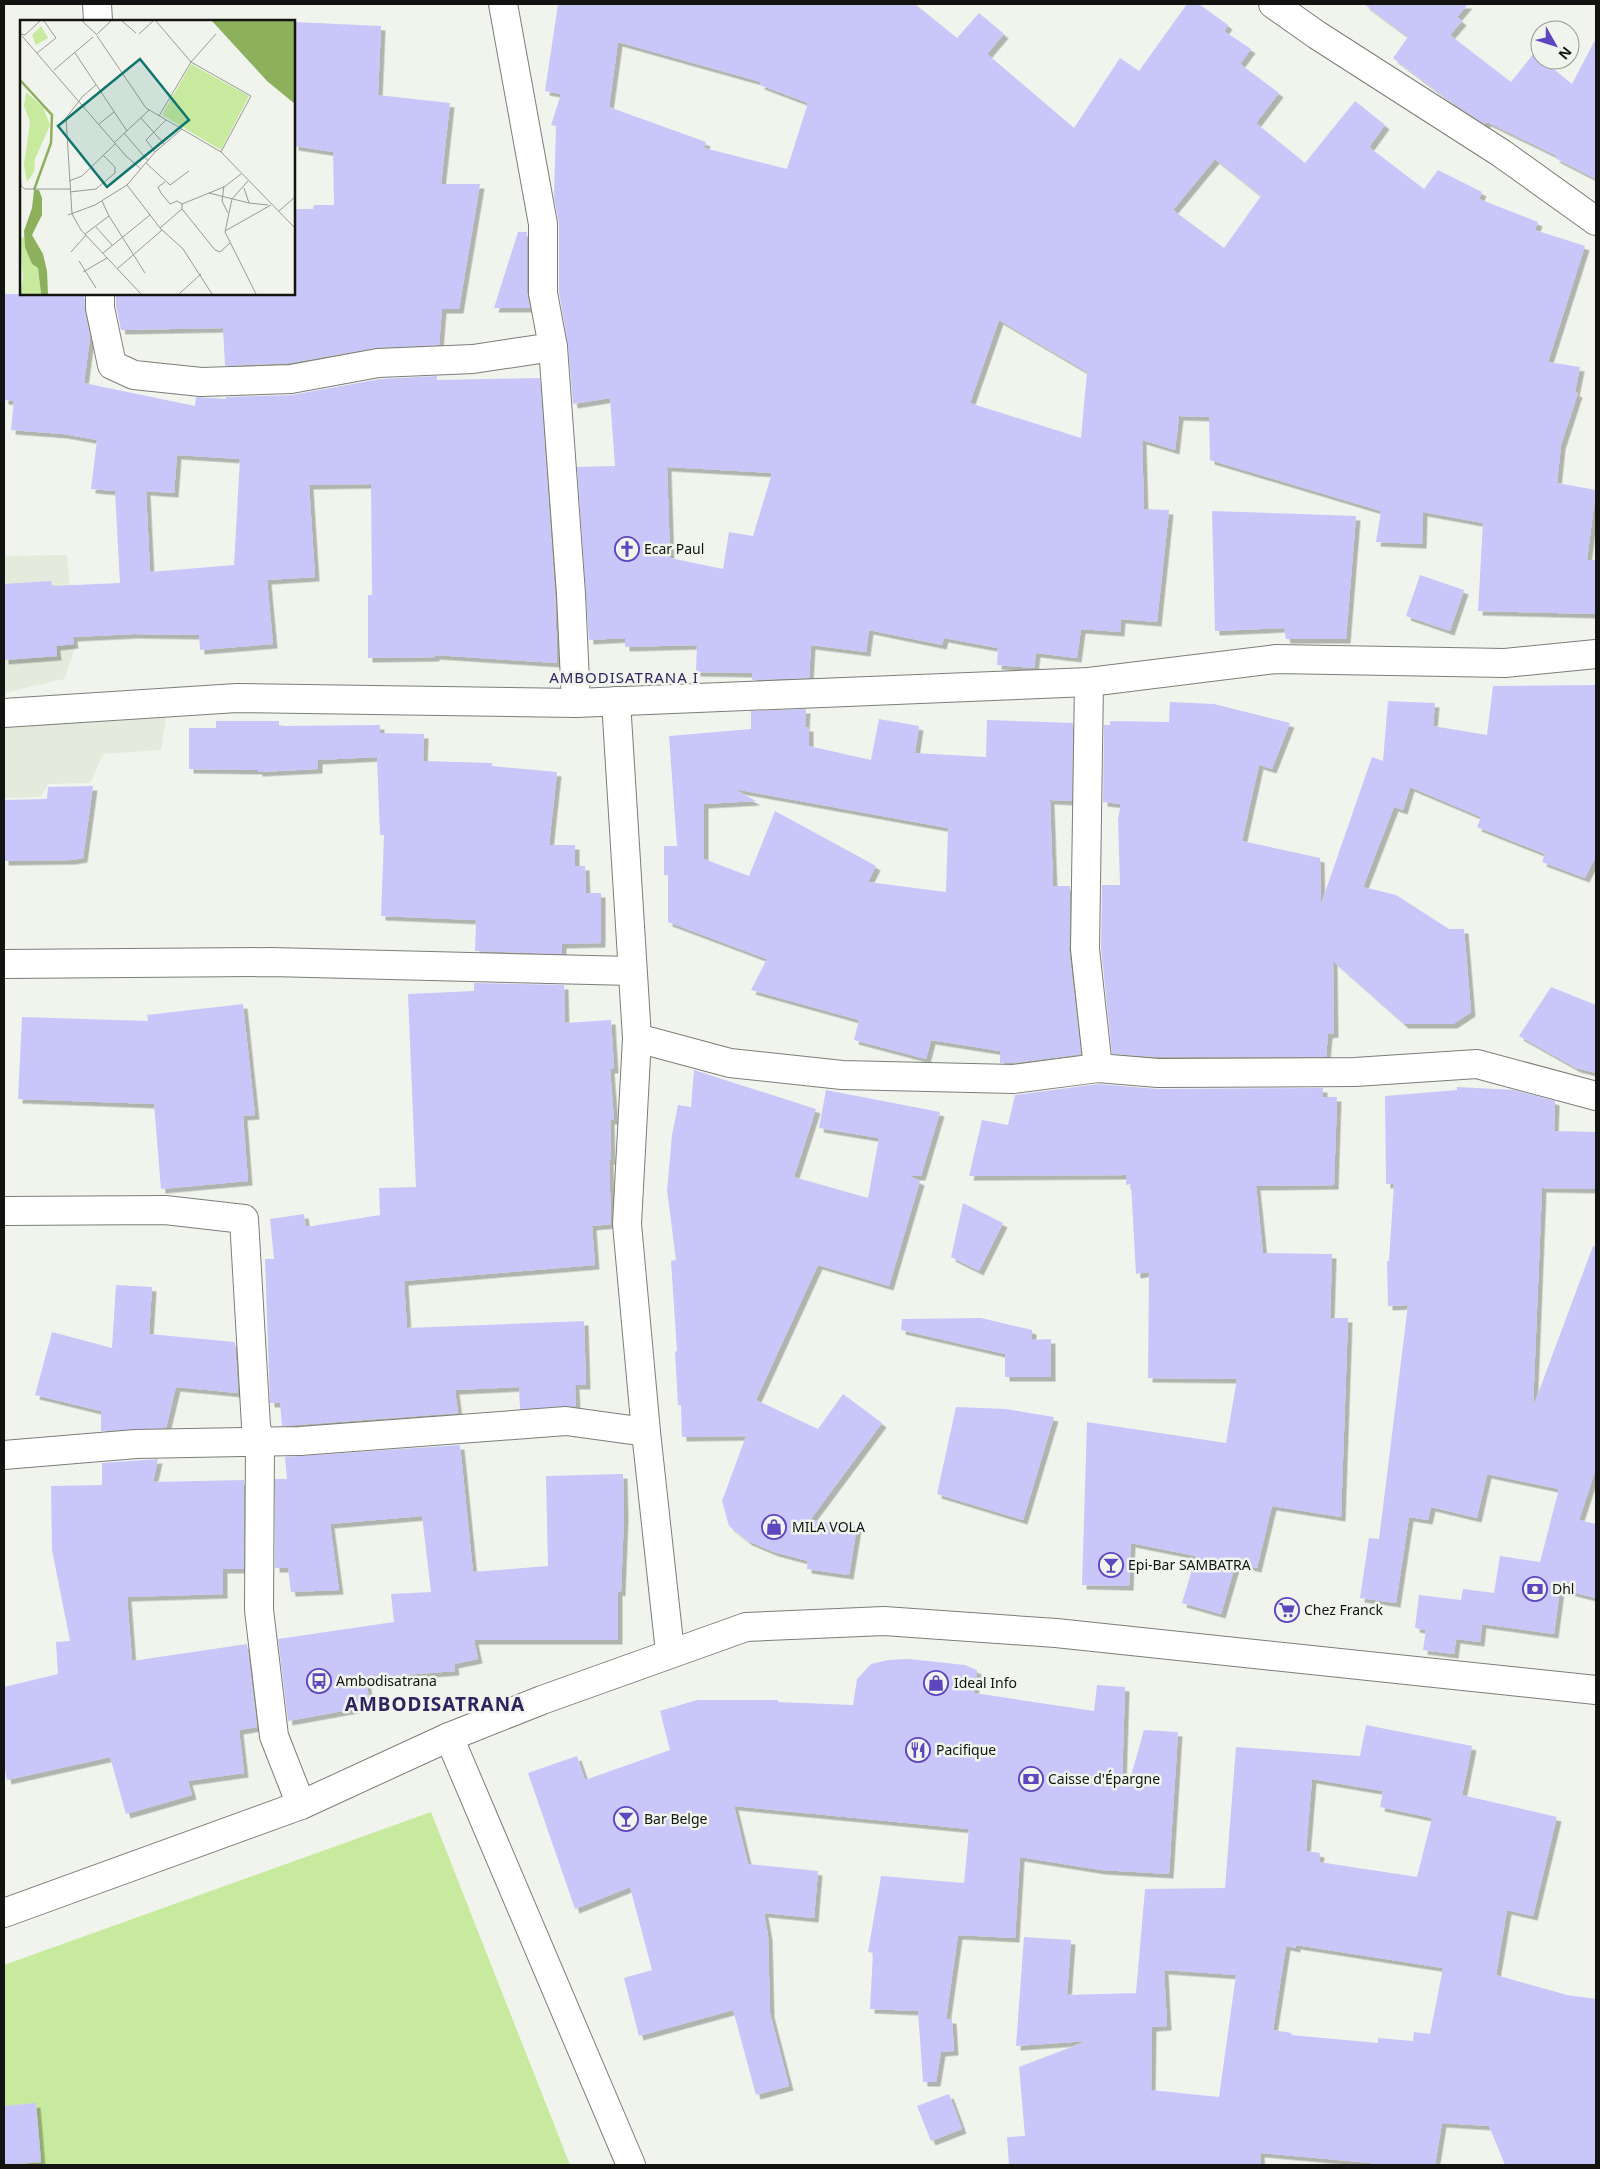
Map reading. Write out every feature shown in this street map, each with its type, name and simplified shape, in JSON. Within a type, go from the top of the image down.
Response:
[{"type":"street","points":[[97,4],[98,20]]},
{"type":"street","points":[[503,4],[543,224],[543,293],[553,347],[571,594],[576,703]]},
{"type":"street","points":[[1273,4],[1317,35],[1501,153],[1596,221]]},
{"type":"street","points":[[100,295],[100,308],[112,365],[134,375],[201,382],[291,379],[378,363],[473,359],[553,347]]},
{"type":"street","points":[[4,713],[237,698],[576,703],[1089,682],[1276,659],[1505,663],[1596,654]]},
{"type":"street","points":[[1089,682],[1085,949],[1098,1068]]},
{"type":"street","points":[[616,701],[637,1038],[627,1224],[646,1432],[670,1652]]},
{"type":"street","points":[[4,964],[271,962],[632,971]]},
{"type":"street","points":[[637,1038],[730,1063],[842,1074],[1014,1079],[1098,1068],[1158,1073],[1345,1072],[1477,1064],[1596,1096]]},
{"type":"street","points":[[4,1211],[165,1210],[244,1219],[256,1426],[260,1442],[259,1610],[274,1736],[301,1805]]},
{"type":"street","points":[[4,1455],[136,1444],[300,1441],[566,1421],[646,1432]]},
{"type":"street","points":[[4,1913],[301,1805],[448,1737],[670,1652],[746,1627],[884,1621],[1056,1633],[1596,1690]]},
{"type":"street","points":[[448,1737],[632,2165]]},
{"type":"shaded area","points":[[67,555],[75,648],[64,679],[4,693],[4,556]]},
{"type":"shaded area","points":[[167,710],[161,750],[103,754],[90,783],[48,784],[41,797],[4,798],[4,721]]},
{"type":"green space","points":[[431,1812],[570,2165],[4,2165],[4,1965]]},
{"type":"building","points":[[558,4],[915,4],[957,38],[979,13],[1004,34],[987,54],[1074,128],[1120,58],[1139,71],[1187,4],[1199,4],[1228,25],[1224,31],[1251,49],[1240,64],[1279,93],[1256,123],[1305,163],[1355,101],[1385,125],[1369,147],[1424,189],[1438,170],[1482,192],[1479,199],[1538,222],[1535,230],[1585,246],[1548,362],[1580,367],[1575,392],[1578,393],[1561,445],[1557,483],[1596,490],[1587,560],[1596,560],[1595,614],[1478,611],[1483,523],[1423,512],[1422,544],[1376,542],[1381,511],[1210,460],[1209,417],[1179,416],[1175,450],[1142,440],[1144,509],[1169,510],[1157,622],[1121,619],[1120,632],[1081,629],[1077,658],[1036,653],[1034,668],[997,665],[998,648],[944,638],[942,645],[869,630],[866,652],[811,645],[809,678],[752,680],[752,673],[696,672],[697,645],[625,647],[625,638],[589,640],[577,467],[615,466],[610,398],[573,404],[568,345],[559,292],[559,224],[554,197],[556,126],[551,125],[561,94],[545,91]],"holes":[[[618,42],[761,82],[760,85],[808,103],[787,169],[704,148],[706,142],[609,107]],[[1215,159],[1261,196],[1224,248],[1173,210]],[[999,320],[1087,372],[1081,438],[970,403]],[[667,467],[772,473],[753,536],[729,532],[723,569],[670,558]]]},
{"type":"building","points":[[1364,4],[1468,4],[1457,17],[1462,21],[1450,35],[1511,82],[1530,58],[1530,70],[1555,70],[1572,84],[1596,38],[1596,179],[1555,158],[1557,156],[1487,122],[1485,124],[1454,104],[1393,58],[1408,37]]},
{"type":"building","points":[[295,22],[381,26],[378,95],[450,103],[441,184],[480,184],[459,309],[442,309],[439,345],[375,348],[289,363],[225,366],[223,328],[121,330],[116,306],[116,295],[295,295],[295,209],[313,209],[314,205],[334,205],[333,152],[295,146]]},
{"type":"building","points":[[518,232],[527,232],[527,293],[530,308],[494,308]]},
{"type":"building","points":[[4,294],[84,295],[90,337],[84,383],[195,406],[196,397],[226,399],[226,397],[292,395],[380,379],[437,376],[437,380],[540,378],[555,595],[557,663],[435,655],[435,657],[368,658],[368,595],[372,595],[371,484],[309,485],[315,577],[267,580],[273,644],[200,650],[199,635],[134,634],[73,637],[74,644],[56,646],[57,656],[4,660],[4,584],[51,581],[52,586],[120,583],[115,491],[91,489],[97,440],[63,434],[11,430],[14,401],[4,400]],"holes":[[[177,455],[240,459],[234,565],[150,572],[146,491],[174,493]]]},
{"type":"building","points":[[1212,511],[1356,516],[1346,639],[1286,639],[1284,628],[1215,631]]},
{"type":"building","points":[[1420,575],[1464,590],[1450,631],[1406,616]]},
{"type":"building","points":[[1596,685],[1596,856],[1585,878],[1542,862],[1545,854],[1477,827],[1481,817],[1410,787],[1403,810],[1394,807],[1363,887],[1396,895],[1449,929],[1464,929],[1471,1012],[1453,1024],[1404,1024],[1333,961],[1334,1033],[1328,1034],[1326,1057],[1159,1057],[1112,1054],[1101,948],[1102,885],[1120,885],[1118,819],[1121,804],[1103,802],[1104,725],[1110,725],[1110,721],[1169,722],[1170,702],[1214,704],[1290,723],[1272,769],[1259,765],[1242,841],[1320,858],[1321,904],[1372,757],[1383,761],[1388,701],[1435,703],[1433,726],[1487,735],[1493,686]]},
{"type":"building","points":[[806,709],[805,727],[809,727],[809,746],[871,760],[879,719],[919,726],[915,753],[986,757],[987,720],[1073,723],[1072,801],[1050,800],[1053,886],[1070,886],[1069,951],[1081,1054],[1000,1063],[1000,1051],[931,1040],[926,1059],[854,1040],[859,1020],[751,990],[767,959],[668,922],[668,875],[664,875],[664,846],[677,846],[669,736],[751,729],[751,711]],"holes":[[[734,789],[948,828],[946,892],[868,882],[876,866],[775,811],[749,876],[704,859],[704,804],[756,801]]]},
{"type":"building","points":[[216,721],[279,721],[279,726],[380,725],[380,733],[424,734],[423,761],[492,763],[492,766],[557,772],[549,845],[575,845],[575,866],[585,866],[586,893],[601,893],[601,943],[562,944],[562,954],[475,951],[476,920],[381,916],[384,835],[380,835],[377,757],[318,760],[318,769],[258,772],[258,770],[189,769],[189,728],[216,728]]},
{"type":"building","points":[[93,786],[83,858],[71,860],[4,861],[4,800],[47,799],[48,787]]},
{"type":"building","points":[[474,983],[564,985],[565,1023],[611,1020],[614,1069],[610,1069],[614,1120],[610,1120],[611,1224],[592,1226],[595,1265],[404,1281],[407,1328],[584,1321],[586,1385],[575,1385],[576,1406],[520,1409],[519,1387],[455,1390],[458,1413],[282,1426],[280,1403],[270,1403],[265,1259],[274,1259],[270,1219],[304,1214],[306,1227],[380,1215],[379,1188],[416,1187],[408,994],[474,991]]},
{"type":"building","points":[[1551,987],[1596,1005],[1596,1073],[1576,1068],[1519,1036]]},
{"type":"building","points":[[243,1004],[255,1115],[243,1116],[248,1181],[161,1189],[154,1104],[18,1099],[22,1017],[148,1021],[147,1015]]},
{"type":"building","points":[[694,1070],[816,1109],[794,1177],[868,1198],[879,1138],[819,1128],[826,1090],[940,1112],[921,1176],[909,1176],[920,1181],[889,1286],[818,1265],[756,1400],[818,1429],[843,1394],[882,1423],[810,1520],[857,1527],[849,1575],[807,1569],[808,1561],[774,1552],[748,1541],[729,1526],[722,1501],[746,1436],[682,1437],[681,1405],[678,1405],[675,1352],[677,1351],[671,1261],[676,1260],[667,1190],[672,1135],[678,1105],[691,1107]]},
{"type":"building","points":[[1098,1084],[1158,1089],[1323,1088],[1323,1097],[1337,1097],[1334,1185],[1256,1186],[1263,1253],[1332,1254],[1330,1318],[1348,1318],[1341,1517],[1272,1506],[1257,1568],[1236,1563],[1221,1614],[1182,1603],[1196,1556],[1131,1543],[1129,1586],[1082,1585],[1087,1422],[1226,1443],[1237,1379],[1148,1378],[1149,1272],[1136,1274],[1131,1184],[1126,1185],[1126,1175],[969,1176],[982,1120],[1008,1125],[1015,1095]]},
{"type":"building","points":[[1457,1087],[1514,1090],[1555,1101],[1554,1131],[1596,1132],[1596,1189],[1542,1188],[1533,1407],[1593,1246],[1596,1247],[1596,1468],[1579,1520],[1596,1524],[1596,1598],[1560,1589],[1554,1634],[1482,1624],[1480,1642],[1456,1639],[1454,1654],[1423,1650],[1426,1630],[1415,1628],[1419,1595],[1461,1600],[1463,1589],[1494,1593],[1500,1556],[1540,1562],[1559,1489],[1487,1474],[1477,1518],[1431,1507],[1428,1520],[1409,1517],[1396,1603],[1360,1598],[1369,1538],[1379,1539],[1408,1305],[1388,1306],[1387,1261],[1389,1261],[1394,1184],[1386,1184],[1385,1096],[1457,1090]]},
{"type":"building","points":[[963,1203],[1003,1223],[979,1271],[951,1257]]},
{"type":"building","points":[[116,1285],[152,1287],[149,1334],[235,1342],[238,1393],[176,1387],[166,1428],[101,1431],[101,1411],[35,1395],[52,1332],[112,1348]]},
{"type":"building","points":[[981,1318],[1032,1330],[1032,1340],[1051,1339],[1051,1377],[1005,1377],[1005,1354],[901,1330],[902,1319]]},
{"type":"building","points":[[956,1407],[1006,1409],[1054,1417],[1023,1520],[937,1494]]},
{"type":"building","points":[[460,1445],[473,1572],[548,1566],[546,1476],[623,1474],[624,1515],[621,1592],[618,1591],[618,1640],[474,1640],[478,1659],[454,1664],[455,1671],[366,1678],[370,1706],[288,1721],[278,1639],[394,1622],[391,1594],[431,1592],[422,1516],[330,1524],[339,1590],[291,1592],[288,1568],[275,1568],[275,1479],[287,1479],[285,1457]]},
{"type":"building","points":[[158,1459],[153,1482],[244,1480],[244,1569],[223,1569],[223,1594],[127,1597],[132,1661],[247,1644],[257,1727],[239,1730],[244,1773],[188,1781],[192,1795],[126,1814],[110,1757],[7,1780],[4,1765],[4,1687],[58,1674],[56,1642],[70,1641],[52,1550],[51,1486],[102,1485],[102,1463]]},
{"type":"building","points":[[909,1659],[965,1665],[977,1670],[974,1693],[1094,1711],[1097,1685],[1125,1687],[1122,1782],[1129,1783],[1144,1730],[1178,1732],[1169,1874],[1101,1870],[1020,1857],[1015,1938],[958,1935],[946,2019],[952,2019],[954,2051],[941,2052],[936,2082],[923,2082],[918,2011],[870,2009],[873,1953],[868,1952],[881,1876],[964,1883],[969,1829],[734,1806],[748,1864],[818,1871],[814,1918],[764,1913],[768,1936],[770,2013],[789,2086],[756,2095],[733,2010],[639,2036],[624,1978],[652,1970],[630,1887],[575,1909],[528,1773],[577,1756],[585,1780],[670,1750],[660,1711],[697,1700],[778,1700],[778,1702],[853,1705],[857,1679],[871,1664],[888,1660]]},
{"type":"building","points":[[1366,1725],[1472,1746],[1462,1795],[1557,1817],[1533,1916],[1507,1910],[1496,1975],[1567,1995],[1596,1999],[1596,2165],[1505,2165],[1489,2126],[1442,2123],[1435,2165],[1371,2165],[1371,2163],[1260,2153],[1261,2165],[1009,2165],[1007,2137],[1025,2136],[1019,2067],[1087,2041],[1016,2046],[1024,1937],[1071,1940],[1067,1995],[1136,1993],[1145,1889],[1225,1888],[1236,1747],[1360,1756]],"holes":[[[1312,1779],[1383,1791],[1380,1807],[1432,1818],[1417,1877],[1319,1862],[1320,1853],[1306,1851]],[[1296,1945],[1443,1968],[1430,2034],[1414,2032],[1413,2041],[1378,2038],[1378,2043],[1291,2035],[1292,2033],[1273,2030],[1286,1946],[1296,1948]],[[1164,1970],[1236,1975],[1219,2097],[1151,2090],[1152,2027],[1167,2026]]]},
{"type":"building","points":[[949,2094],[962,2129],[931,2141],[917,2106]]},
{"type":"building","points":[[36,2103],[41,2162],[4,2165],[4,2106]]},
{"type":"place","name":"Ecar Paul","points":[[627,549]]},
{"type":"place","name":"MILA VOLA","points":[[774,1527]]},
{"type":"place","name":"Epi-Bar SAMBATRA","points":[[1111,1565]]},
{"type":"place","name":"Dhl","points":[[1535,1589]]},
{"type":"place","name":"Chez Franck","points":[[1287,1610]]},
{"type":"place","name":"Ambodisatrana","points":[[319,1681]]},
{"type":"place","name":"Ideal Info","points":[[936,1683]]},
{"type":"place","name":"Pacifique","points":[[918,1750]]},
{"type":"place","name":"Caisse d'Épargne","points":[[1031,1779]]},
{"type":"place","name":"Bar Belge","points":[[626,1819]]},
{"type":"district","name":"AMBODISATRANA I","points":[[624,678]]},
{"type":"district","name":"AMBODISATRANA","points":[[435,1704]]}]
